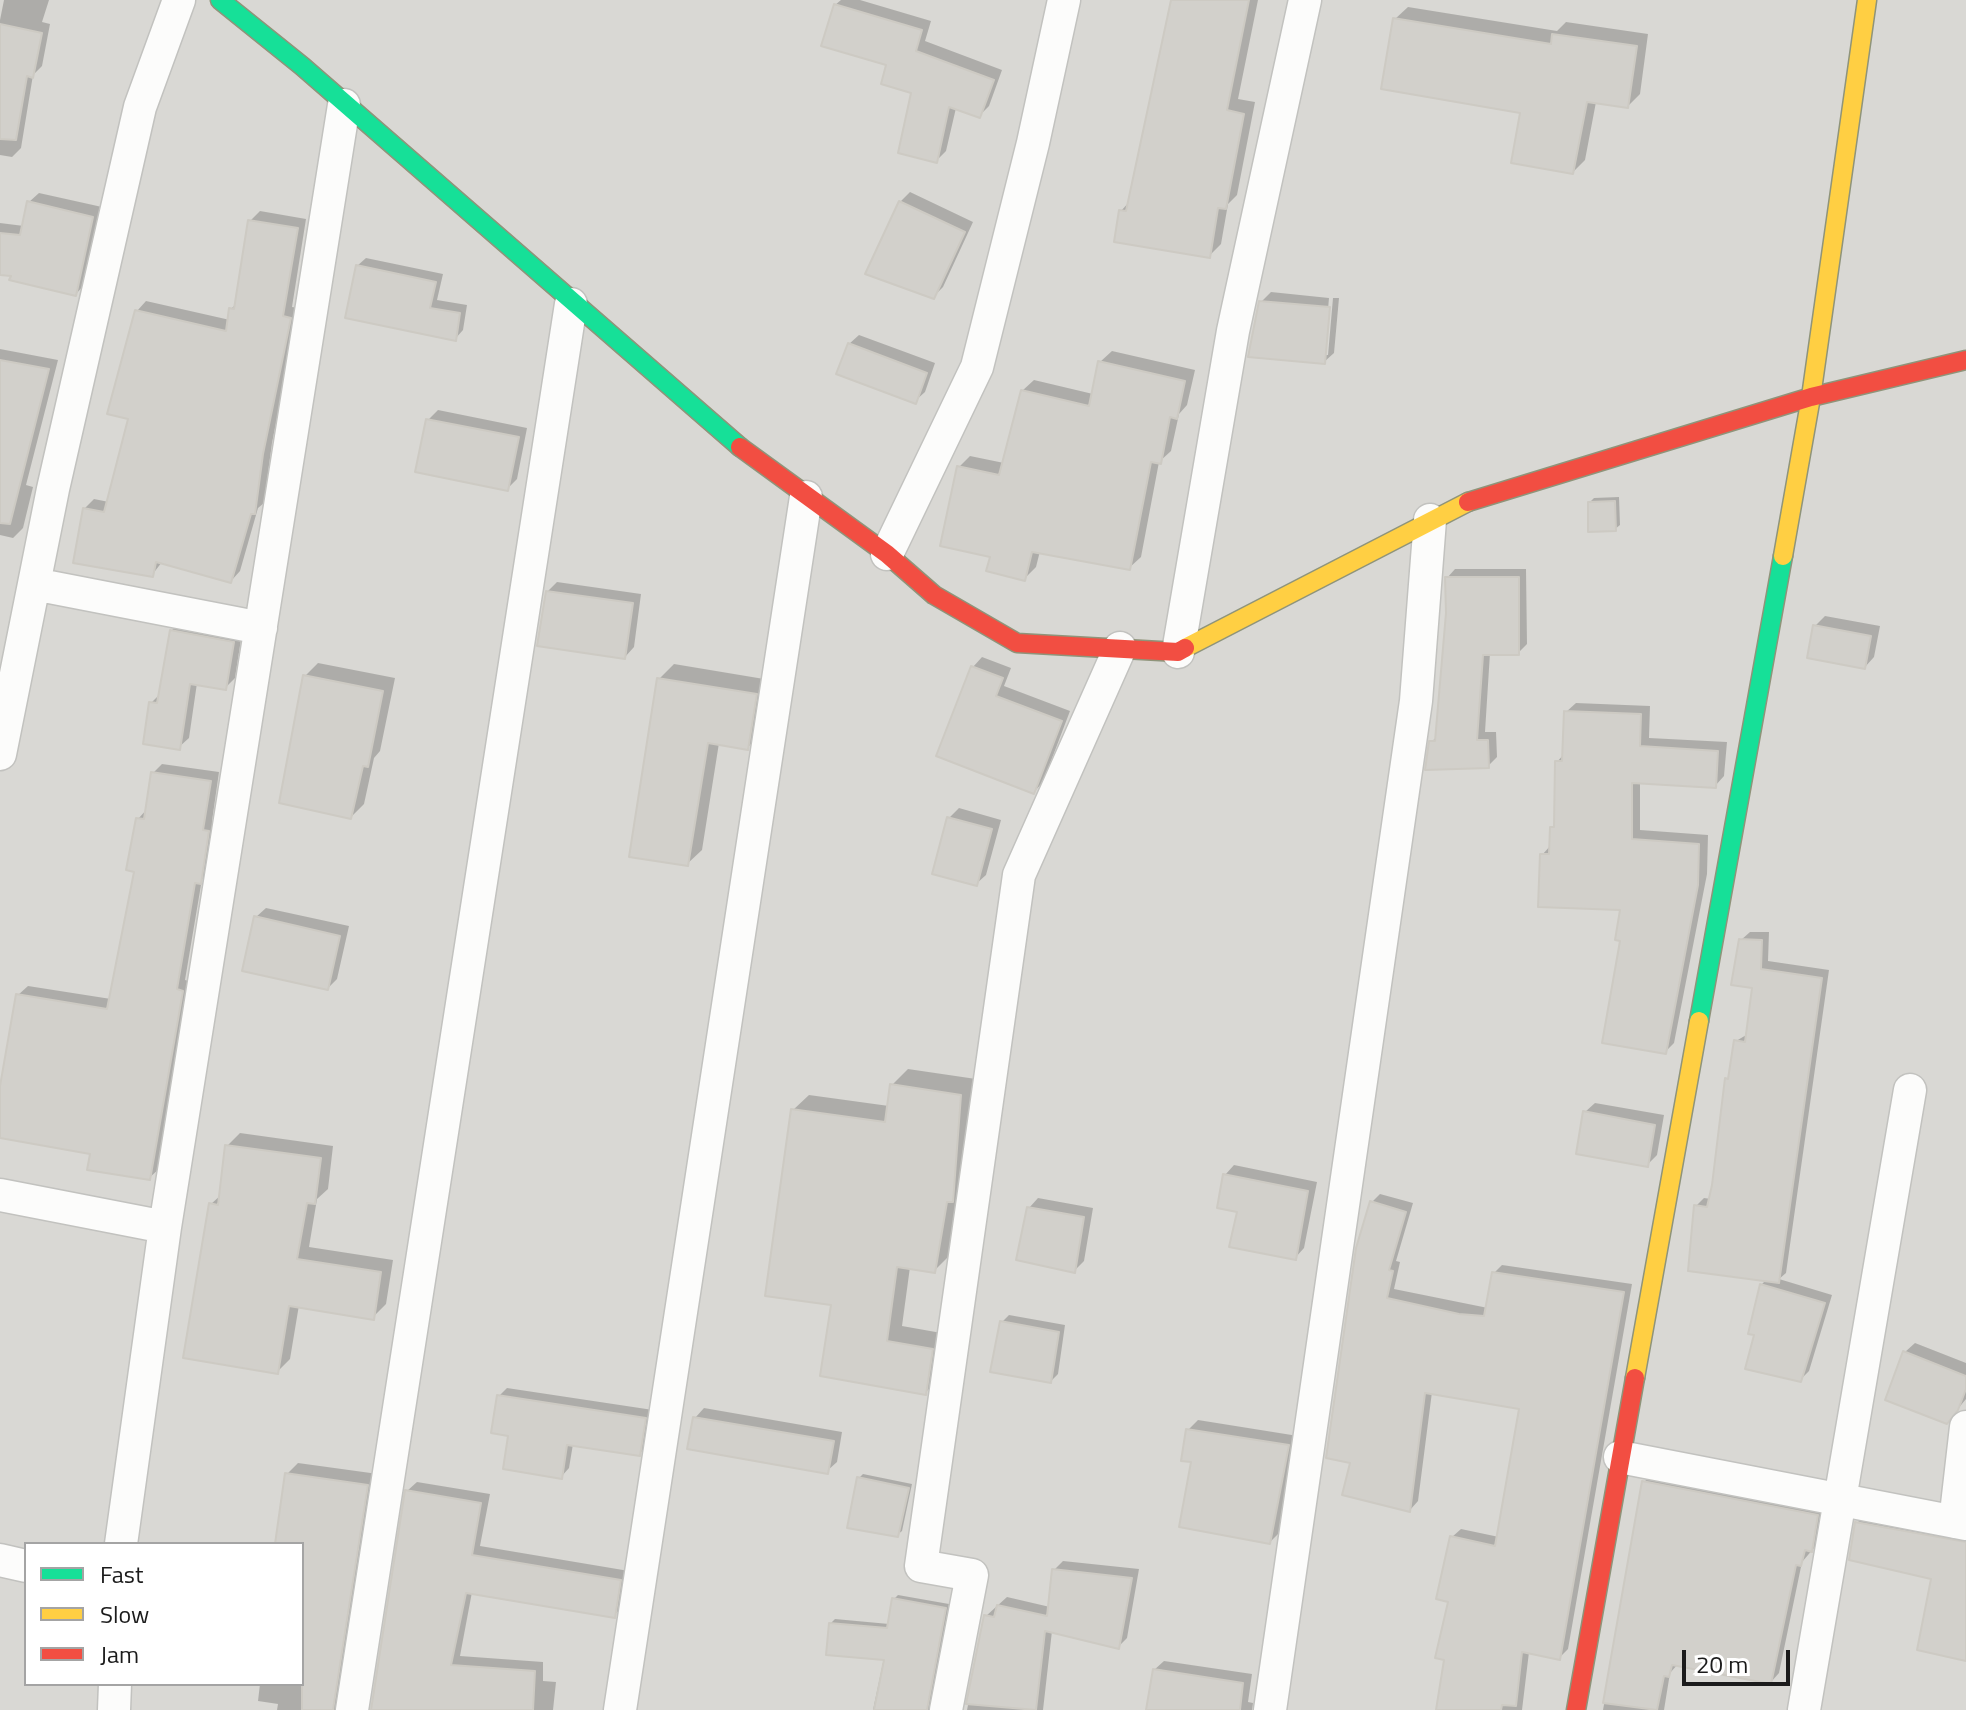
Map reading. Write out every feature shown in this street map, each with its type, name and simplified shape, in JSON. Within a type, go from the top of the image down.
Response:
[{"type":"main road","points":[[220,0],[757,462],[887,554],[934,595],[1017,643],[1178,652],[1458,505],[1811,397],[1966,360]]},
{"type":"main road","points":[[1576,1710],[1811,397],[1867,0]]},
{"type":"street","points":[[0,754],[34,584],[140,107],[179,0]]},
{"type":"street","points":[[887,554],[977,367],[1033,143],[1064,0]]},
{"type":"street","points":[[1178,652],[1233,331],[1305,0]]},
{"type":"street","points":[[121,1542],[165,1227],[344,105]]},
{"type":"street","points":[[352,1710],[571,304]]},
{"type":"street","points":[[620,1710],[806,497]]},
{"type":"street","points":[[1270,1710],[1416,701],[1430,520]]},
{"type":"street","points":[[34,584],[261,628]]},
{"type":"street","points":[[946,1710],[972,1575],[921,1566],[1019,875],[1120,648]]},
{"type":"street","points":[[1804,1710],[1910,1090]]},
{"type":"street","points":[[0,1195],[165,1227]]},
{"type":"street","points":[[1620,1457],[1961,1523],[1966,1427]]},
{"type":"street","points":[[0,1560],[24,1566]]},
{"type":"street","points":[[114,1710],[115,1686]]},
{"type":"shaded area","points":[[0,0],[1966,0],[1966,1710],[0,1710]]},
{"type":"building","points":[[1171,0],[1249,0],[1227,110],[1244,114],[1226,209],[1218,208],[1210,258],[1114,242],[1119,210],[1126,211]]},
{"type":"building","points":[[834,4],[922,30],[916,51],[994,80],[980,118],[949,107],[937,163],[898,153],[911,93],[881,84],[886,65],[821,46]]},
{"type":"building","points":[[1393,18],[1551,44],[1552,34],[1637,46],[1628,108],[1587,102],[1573,174],[1511,163],[1520,113],[1381,89]]},
{"type":"building","points":[[0,24],[42,33],[33,78],[27,76],[16,140],[0,139]]},
{"type":"building","points":[[27,201],[93,217],[76,296],[9,280],[11,276],[0,275],[0,233],[20,235]]},
{"type":"building","points":[[899,201],[965,232],[934,299],[865,274]]},
{"type":"building","points":[[248,220],[298,228],[283,316],[291,318],[263,454],[255,514],[251,514],[231,583],[156,562],[153,577],[73,563],[83,508],[104,512],[128,419],[107,414],[135,310],[226,331],[229,308],[234,309]]},
{"type":"building","points":[[356,265],[436,282],[430,308],[460,313],[456,341],[345,318]]},
{"type":"building","points":[[1259,301],[1330,307],[1325,364],[1248,357]]},
{"type":"building","points":[[848,343],[927,373],[916,404],[836,374]]},
{"type":"building","points":[[0,360],[49,369],[10,524],[0,523]]},
{"type":"building","points":[[1098,361],[1185,381],[1177,419],[1170,417],[1161,464],[1151,462],[1130,570],[1032,552],[1025,581],[986,571],[990,557],[940,546],[957,466],[999,475],[1021,390],[1089,406]]},
{"type":"building","points":[[426,419],[519,437],[508,491],[415,472]]},
{"type":"building","points":[[1615,501],[1616,531],[1588,532],[1588,502]]},
{"type":"building","points":[[1445,577],[1519,577],[1519,655],[1483,655],[1477,740],[1488,740],[1489,768],[1425,770],[1429,741],[1435,741],[1446,613]]},
{"type":"building","points":[[546,591],[633,603],[625,659],[537,646]]},
{"type":"building","points":[[1813,625],[1871,636],[1865,669],[1807,658]]},
{"type":"building","points":[[170,630],[234,642],[226,690],[190,684],[180,750],[143,744],[149,702],[157,703]]},
{"type":"building","points":[[971,666],[1003,678],[996,696],[1062,721],[1034,794],[936,756]]},
{"type":"building","points":[[303,675],[383,691],[368,767],[363,766],[351,819],[279,803]]},
{"type":"building","points":[[657,678],[757,694],[748,750],[708,743],[688,866],[629,857]]},
{"type":"building","points":[[1564,711],[1641,714],[1640,746],[1718,751],[1716,788],[1632,783],[1632,839],[1699,844],[1698,885],[1666,1054],[1602,1043],[1620,941],[1615,940],[1620,910],[1538,907],[1540,854],[1549,854],[1550,827],[1554,827],[1555,761],[1562,761]]},
{"type":"building","points":[[151,772],[211,781],[203,830],[209,831],[201,884],[195,883],[177,989],[183,991],[150,1180],[87,1170],[90,1154],[0,1138],[0,1086],[16,994],[107,1009],[134,872],[126,870],[136,818],[144,819]]},
{"type":"building","points":[[947,817],[992,829],[977,886],[932,874]]},
{"type":"building","points":[[254,916],[340,936],[328,990],[242,971]]},
{"type":"building","points":[[1739,939],[1762,940],[1761,969],[1822,978],[1779,1283],[1688,1271],[1694,1205],[1707,1207],[1725,1078],[1728,1079],[1734,1040],[1745,1042],[1752,988],[1731,985]]},
{"type":"building","points":[[890,1084],[961,1095],[953,1202],[947,1202],[935,1273],[897,1267],[887,1341],[933,1349],[926,1395],[820,1376],[831,1305],[765,1296],[791,1109],[885,1122]]},
{"type":"building","points":[[1583,1111],[1655,1125],[1648,1167],[1576,1154]]},
{"type":"building","points":[[225,1145],[321,1158],[315,1204],[307,1203],[297,1259],[381,1272],[374,1320],[289,1306],[278,1374],[183,1358],[209,1203],[218,1205]]},
{"type":"building","points":[[1223,1174],[1308,1191],[1296,1260],[1229,1247],[1237,1212],[1217,1208]]},
{"type":"building","points":[[1370,1201],[1406,1212],[1389,1270],[1393,1271],[1387,1298],[1459,1314],[1484,1316],[1492,1272],[1624,1292],[1560,1660],[1522,1652],[1516,1706],[1502,1705],[1501,1710],[1436,1710],[1444,1660],[1435,1658],[1448,1602],[1436,1599],[1450,1536],[1495,1546],[1519,1409],[1425,1393],[1410,1512],[1342,1495],[1350,1463],[1326,1458],[1356,1248]]},
{"type":"building","points":[[1027,1207],[1084,1217],[1075,1273],[1016,1260]]},
{"type":"building","points":[[1760,1284],[1825,1303],[1801,1382],[1745,1369],[1754,1335],[1748,1334]]},
{"type":"building","points":[[1000,1321],[1059,1332],[1051,1383],[990,1372]]},
{"type":"building","points":[[1903,1351],[1966,1376],[1966,1389],[1958,1410],[1947,1424],[1885,1400]]},
{"type":"building","points":[[497,1395],[646,1418],[640,1456],[567,1445],[562,1479],[503,1469],[508,1436],[491,1433]]},
{"type":"building","points":[[693,1417],[834,1441],[828,1474],[687,1449]]},
{"type":"building","points":[[1186,1429],[1289,1445],[1270,1544],[1179,1527],[1191,1462],[1181,1461]]},
{"type":"building","points":[[285,1473],[368,1485],[333,1710],[302,1710],[304,1542],[275,1542]]},
{"type":"building","points":[[857,1477],[909,1488],[898,1537],[847,1528]]},
{"type":"building","points":[[1642,1481],[1818,1515],[1812,1552],[1805,1550],[1801,1566],[1796,1565],[1771,1684],[1672,1665],[1669,1677],[1664,1676],[1657,1710],[1603,1703]]},
{"type":"building","points":[[405,1490],[481,1503],[472,1555],[621,1580],[615,1618],[466,1593],[451,1665],[535,1671],[533,1710],[371,1710]]},
{"type":"building","points":[[1855,1522],[1966,1542],[1966,1661],[1917,1650],[1931,1579],[1849,1560]]},
{"type":"building","points":[[1052,1569],[1132,1578],[1119,1649],[1045,1631],[1036,1710],[966,1704],[984,1615],[994,1617],[997,1605],[1047,1616]]},
{"type":"building","points":[[892,1598],[946,1608],[927,1710],[874,1710],[884,1660],[826,1655],[829,1623],[887,1628]]},
{"type":"building","points":[[1153,1669],[1243,1683],[1240,1710],[1146,1710]]},
{"type":"traffic: fast","points":[[220,0],[302,66],[740,447]]},
{"type":"traffic: fast","points":[[1699,1021],[1783,556]]},
{"type":"traffic: slow","points":[[1783,556],[1811,397],[1867,0]]},
{"type":"traffic: slow","points":[[1185,648],[1468,502]]},
{"type":"traffic: slow","points":[[1635,1378],[1699,1021]]},
{"type":"traffic: jam","points":[[1468,502],[1811,397],[1966,360]]},
{"type":"traffic: jam","points":[[740,447],[887,554],[934,595],[1017,643],[1178,652],[1185,648]]},
{"type":"traffic: jam","points":[[1576,1710],[1635,1378]]}]
